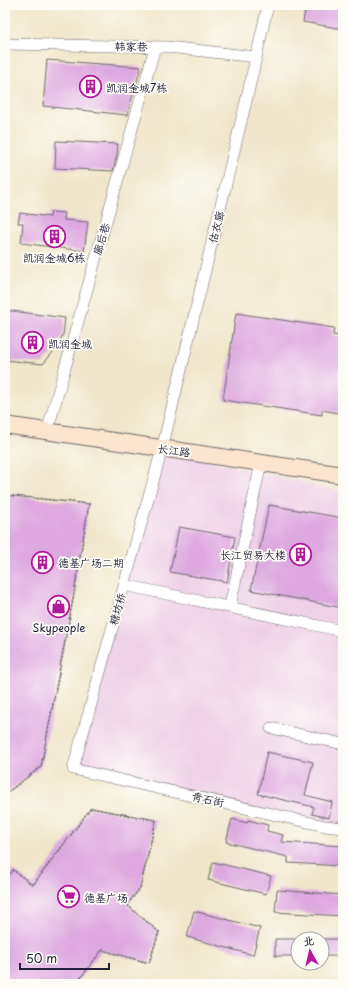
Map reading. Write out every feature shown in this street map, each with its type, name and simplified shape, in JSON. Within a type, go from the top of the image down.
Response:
[{"type":"main road","name":"长江路","points":[[5,425],[343,475]]},
{"type":"street","name":"估衣廊","points":[[162,449],[268,5]]},
{"type":"street","name":"韩家巷","points":[[5,44],[168,47],[256,57]]},
{"type":"street","name":"廊后巷","points":[[47,432],[155,47]]},
{"type":"street","name":"糖坊桥","points":[[73,769],[162,449]]},
{"type":"street","points":[[230,606],[261,463]]},
{"type":"street","points":[[124,585],[230,606],[343,631]]},
{"type":"street","points":[[271,728],[343,744]]},
{"type":"street","name":"青石街","points":[[73,769],[325,826],[343,828]]},
{"type":"path","points":[[5,495],[89,504],[73,599],[41,766],[5,794]]},
{"type":"path","points":[[5,880],[13,870],[33,885],[91,808],[156,820],[140,888],[127,905],[159,932],[149,963],[102,950],[76,984]]},
{"type":"shaded area","points":[[162,449],[343,492],[343,828],[73,769]]},
{"type":"building","points":[[306,5],[343,5],[343,29],[303,22]]},
{"type":"building","name":"凯润金城7栋","points":[[47,60],[141,67],[127,115],[43,106]]},
{"type":"building","points":[[56,141],[118,144],[113,171],[55,168]]},
{"type":"building","name":"凯润金城6栋","points":[[51,212],[65,213],[64,220],[88,222],[84,251],[21,243],[23,223],[18,223],[20,213],[50,217]]},
{"type":"building","name":"凯润金城","points":[[5,310],[65,318],[63,335],[54,351],[43,364],[5,360]]},
{"type":"building","points":[[236,313],[334,328],[333,335],[343,336],[343,414],[322,410],[322,415],[223,400]]},
{"type":"building","points":[[5,495],[89,504],[73,599],[41,767],[5,794]]},
{"type":"building","name":"长江贸易大楼","points":[[269,505],[343,518],[343,608],[251,590]]},
{"type":"building","points":[[179,527],[235,537],[227,582],[170,572]]},
{"type":"building","points":[[267,752],[313,762],[305,795],[332,802],[329,818],[312,814],[314,807],[258,794]]},
{"type":"building","name":"德基广场","points":[[91,808],[156,820],[140,888],[127,905],[159,932],[149,963],[102,950],[76,984],[5,984],[5,880],[13,870],[33,885]]},
{"type":"building","points":[[232,819],[247,823],[248,820],[268,825],[267,831],[283,835],[281,842],[343,846],[343,866],[288,863],[288,857],[226,842]]},
{"type":"building","points":[[213,862],[271,876],[266,894],[208,880]]},
{"type":"building","points":[[277,890],[343,895],[343,916],[275,912]]},
{"type":"building","points":[[194,911],[260,928],[253,955],[187,937]]},
{"type":"building","points":[[275,939],[290,939],[290,956],[275,956]]},
{"type":"building","points":[[330,939],[343,939],[343,956],[330,956]]},
{"type":"place","name":"凯润金城7栋","points":[[90,87]]},
{"type":"place","name":"凯润金城6栋","points":[[54,237]]},
{"type":"place","name":"凯润金城","points":[[32,343]]},
{"type":"place","name":"长江贸易大楼","points":[[301,554]]},
{"type":"place","name":"德基广场二期","points":[[42,562]]},
{"type":"place","name":"Skypeople","points":[[59,607]]},
{"type":"place","name":"德基广场","points":[[69,897]]}]
